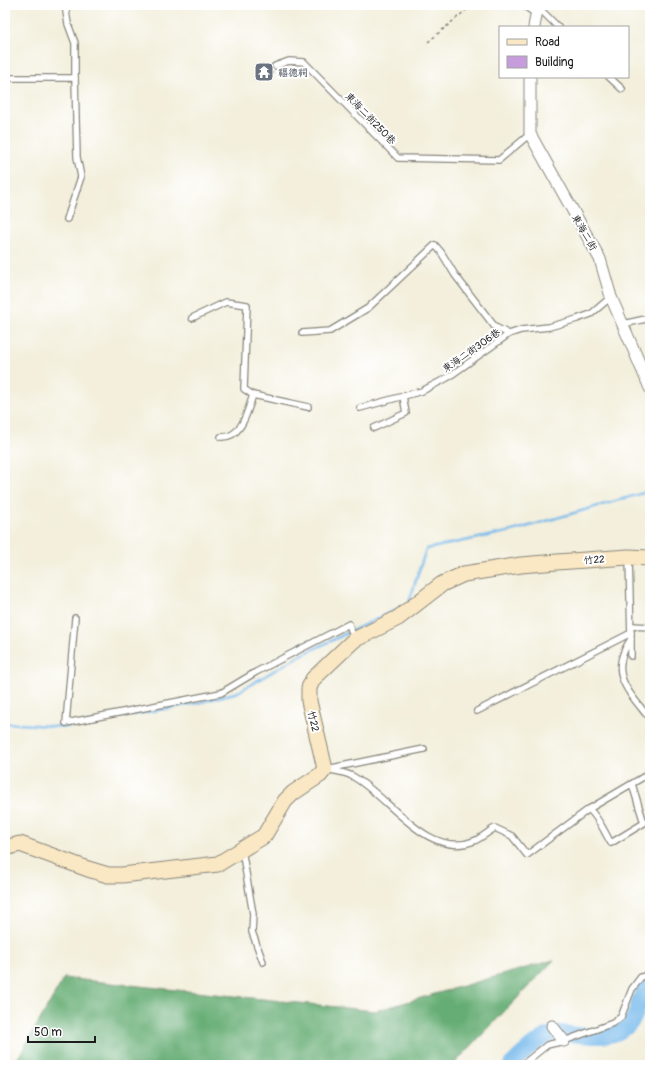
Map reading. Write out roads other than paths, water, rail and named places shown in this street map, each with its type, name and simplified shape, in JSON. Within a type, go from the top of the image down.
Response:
[{"type":"street","points":[[534,26],[537,9]]},
{"type":"street","name":"東海二街","points":[[530,78],[530,134],[600,259],[611,297],[650,388]]},
{"type":"street","name":"竹22","points":[[325,769],[309,701],[309,688],[313,679],[354,640],[398,618],[442,584],[464,574],[521,565],[628,557],[650,558]]},
{"type":"street","points":[[5,848],[20,844],[88,869],[108,874],[122,875],[218,864],[264,836],[285,801],[292,793],[320,775],[325,769]]},
{"type":"street","points":[[552,1026],[562,1038]]},
{"type":"lane","points":[[65,5],[68,24],[75,43],[77,157],[81,177],[67,219]]},
{"type":"lane","points":[[523,5],[537,9],[557,26]]},
{"type":"lane","name":"東海二街250巷","points":[[275,66],[289,61],[304,62],[398,158],[499,160],[530,134]]},
{"type":"lane","points":[[5,78],[75,78]]},
{"type":"lane","points":[[610,78],[622,89]]},
{"type":"lane","points":[[302,333],[330,331],[368,308],[435,245],[455,275],[495,327],[509,334]]},
{"type":"lane","name":"東海二街306巷","points":[[360,408],[422,391],[446,378],[509,334],[522,330],[549,327],[591,314],[611,297]]},
{"type":"lane","points":[[192,318],[226,302],[247,305],[244,389],[253,395],[308,407]]},
{"type":"lane","points":[[623,324],[650,318]]},
{"type":"lane","points":[[221,437],[230,438],[235,434],[245,418],[253,395]]},
{"type":"lane","points":[[374,428],[406,413],[403,396]]},
{"type":"lane","points":[[628,557],[632,626],[631,656]]},
{"type":"lane","points":[[74,618],[66,723],[221,693],[256,672],[349,624],[354,640]]},
{"type":"lane","points":[[632,626],[650,627]]},
{"type":"lane","points":[[477,711],[631,636]]},
{"type":"lane","points":[[631,636],[625,648],[620,672],[626,689],[646,714],[650,715]]},
{"type":"lane","points":[[325,769],[424,749]]},
{"type":"lane","points":[[325,769],[352,776],[391,806],[417,830],[433,838],[452,845],[473,841],[495,828],[512,836],[527,855],[589,809],[650,773]]},
{"type":"lane","points":[[589,809],[600,820],[611,843],[644,823],[632,784]]},
{"type":"lane","points":[[242,850],[253,914],[252,932],[263,962]]},
{"type":"lane","points":[[522,1065],[547,1045],[562,1038],[577,1036],[603,1028],[620,1017],[626,1007],[632,989],[642,977],[650,974]]},
{"type":"waterway","points":[[409,602],[426,549],[512,531],[650,491]]},
{"type":"waterway","points":[[5,723],[65,727],[198,703],[238,692],[299,656],[398,609]]},
{"type":"waterway","points":[[511,1065],[532,1046],[550,1035],[560,1033],[602,1036],[622,1030],[633,1020],[642,994],[645,988],[650,984]]},
{"type":"place","name":"福德祠","points":[[264,72]]}]
